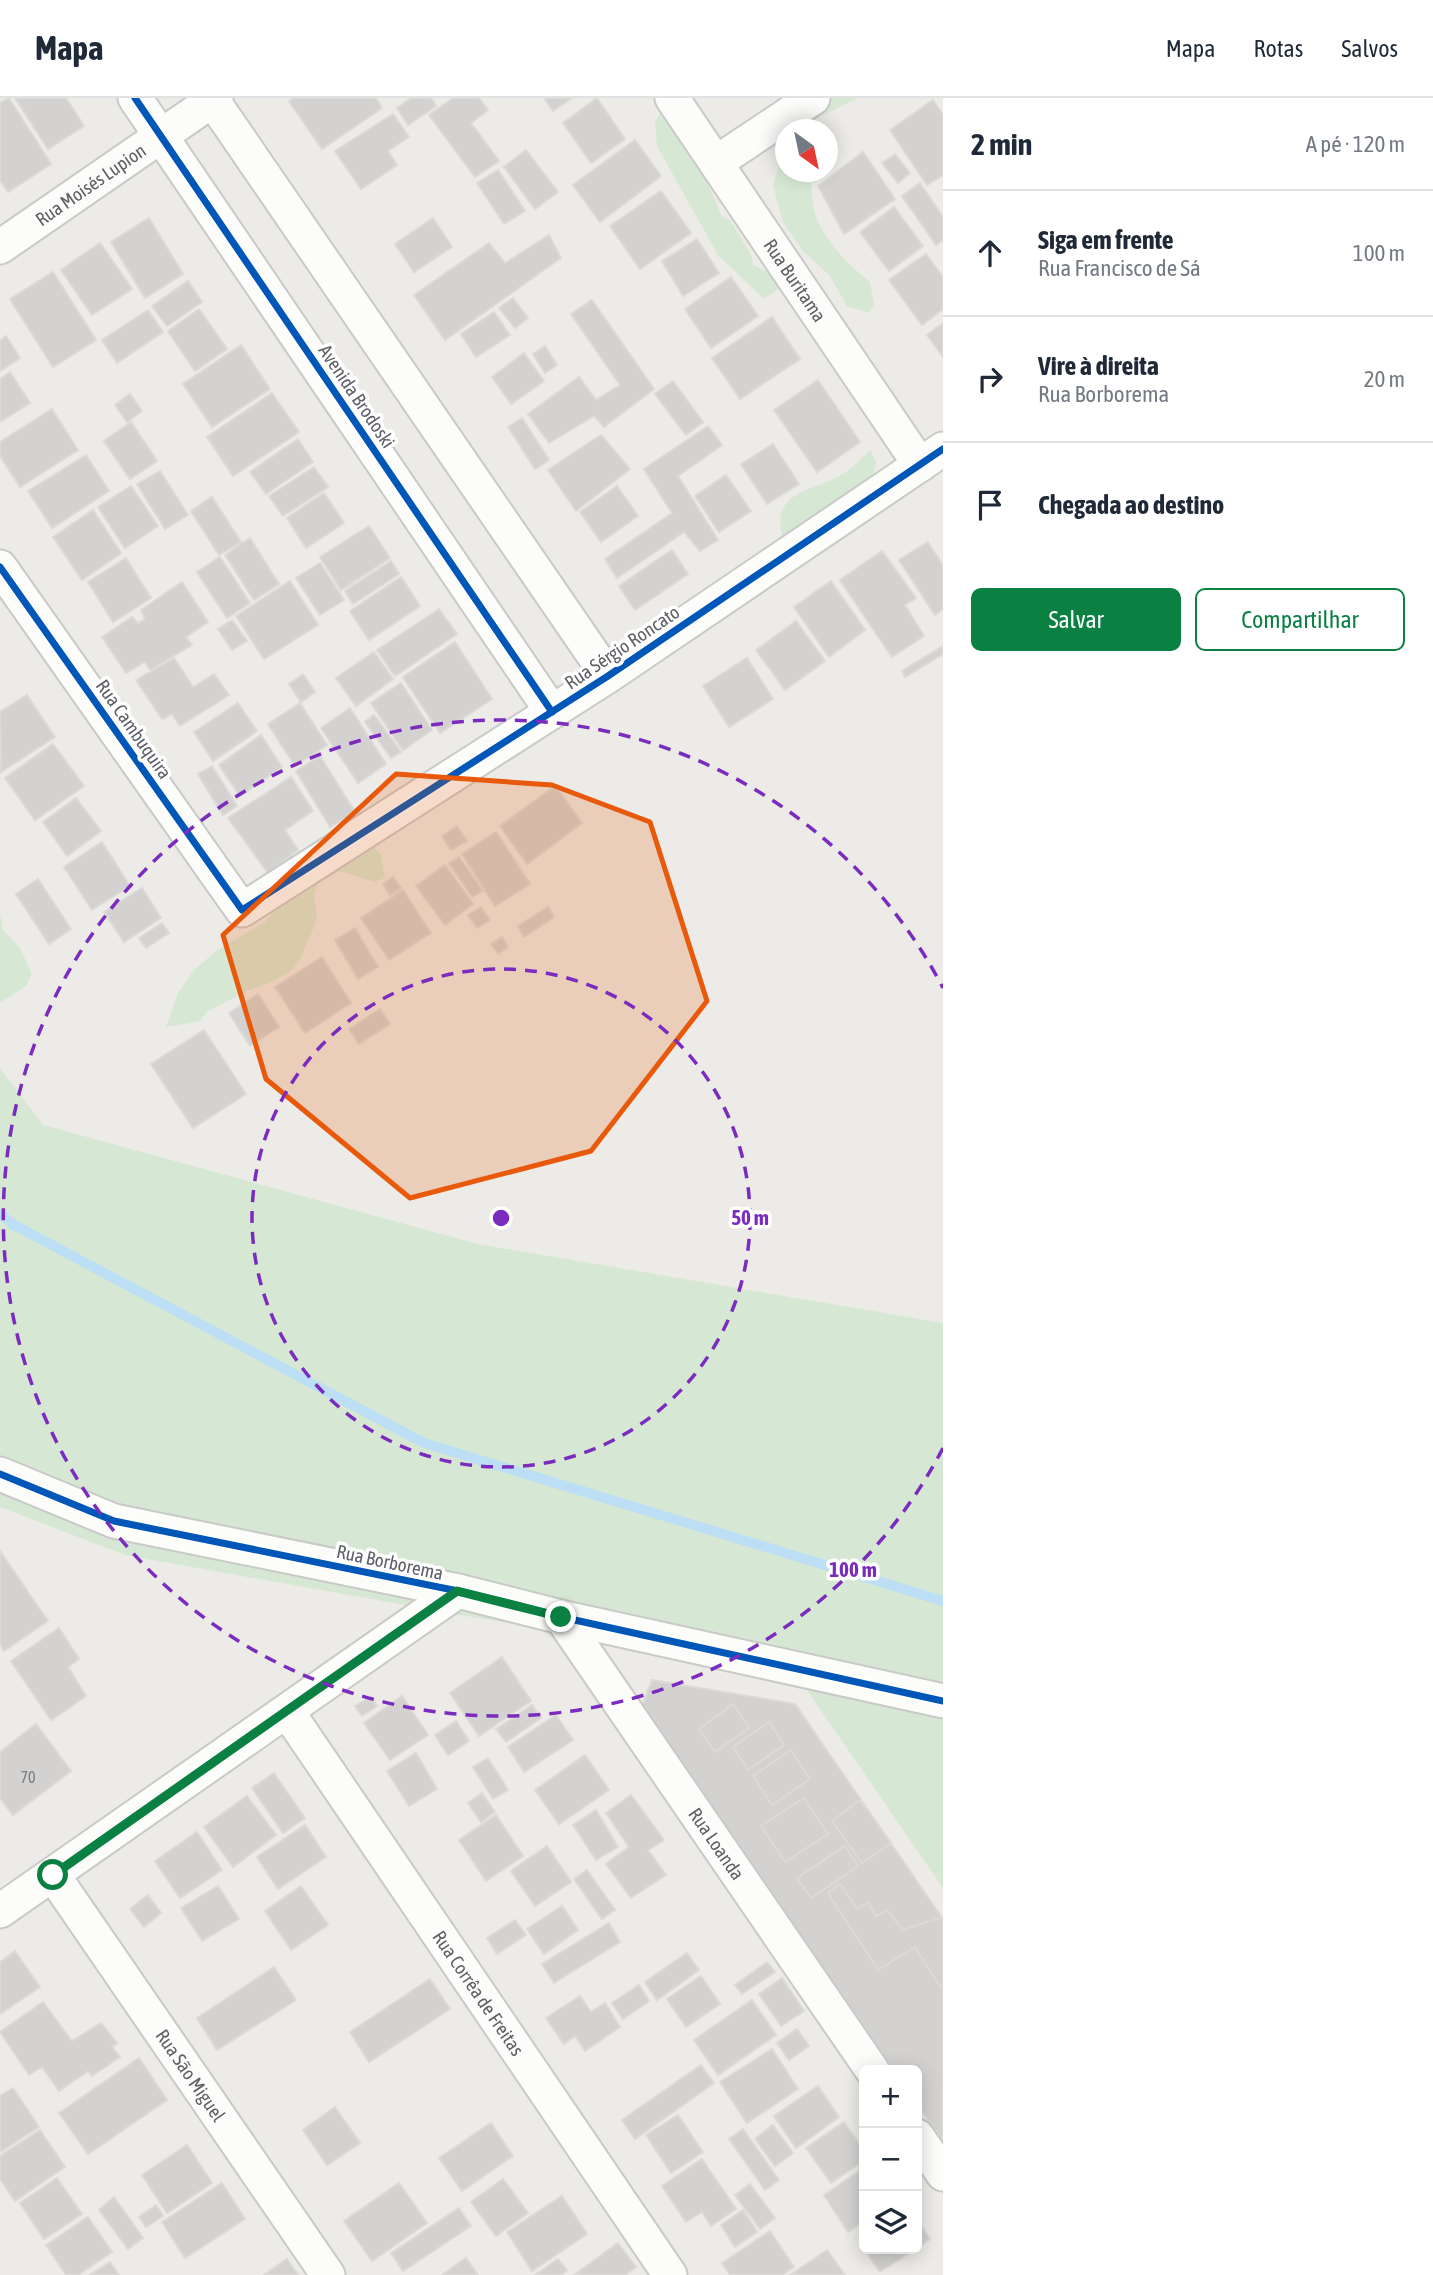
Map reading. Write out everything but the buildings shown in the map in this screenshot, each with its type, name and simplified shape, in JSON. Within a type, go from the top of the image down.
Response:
[{"type":"street","name":"Avenida Brodoski","points":[[135,98],[552,712]]},
{"type":"street","name":"Rua Buritama","points":[[672,98],[931,457]]},
{"type":"street","points":[[717,162],[813,98]]},
{"type":"street","name":"Rua Moisés Lupion","points":[[0,247],[213,99]]},
{"type":"street","points":[[213,99],[608,677]]},
{"type":"street","name":"Rua Sérgio Roncato","points":[[242,909],[608,677],[931,457]]},
{"type":"street","name":"Rua Cambuquira","points":[[0,567],[242,909]]},
{"type":"street","name":"Rua Borborema","points":[[0,1474],[114,1521],[457,1591],[561,1617],[943,1701]]},
{"type":"street","points":[[0,1911],[457,1591]]},
{"type":"street","name":"Rua Loanda","points":[[561,1617],[869,2065]]},
{"type":"street","name":"Rua Corrêa de Freitas","points":[[287,1711],[670,2275]]},
{"type":"street","name":"Rua São Miguel","points":[[53,1875],[328,2275]]},
{"type":"street","points":[[922,2143],[943,2174]]},
{"type":"highlighted area","points":[[396,774],[552,785],[650,822],[707,1001],[591,1151],[410,1198],[266,1079],[223,935]]},
{"type":"green space","points":[[831,98],[857,98],[816,119],[800,119]]},
{"type":"green space","points":[[661,112],[688,148],[722,217],[730,220],[751,255],[753,265],[776,276],[781,287],[764,299],[718,255],[657,146],[655,122]]},
{"type":"green space","points":[[775,179],[775,182],[811,182],[815,215],[821,228],[847,262],[870,282],[874,304],[869,313],[847,306],[830,276],[803,251],[783,222],[773,185]]},
{"type":"green space","points":[[870,450],[876,462],[871,485],[783,539],[780,523],[782,511],[788,502],[796,495],[845,473]]},
{"type":"green space","points":[[374,847],[381,855],[385,878],[374,882],[340,871],[318,883],[314,894],[317,915],[314,927],[300,960],[292,970],[216,1007],[207,1012],[200,1021],[166,1027],[178,993],[194,970],[216,951],[265,922],[279,904],[366,848]]},
{"type":"green space","points":[[0,914],[3,930],[20,948],[32,974],[26,986],[0,1003]]},
{"type":"green space","points":[[0,1068],[43,1125],[478,1244],[943,1323],[943,1888],[802,1683],[594,1637],[125,1555],[0,1507]]},
{"type":"waterway","points":[[0,1214],[14,1225],[424,1443],[943,1601]]},
{"type":"cycle path","points":[[135,98],[552,712]]},
{"type":"cycle path","points":[[0,567],[242,910],[608,676],[943,449]]},
{"type":"cycle path","points":[[0,1474],[114,1521],[458,1591],[561,1617],[943,1701]]},
{"type":"route","points":[[53,1875],[457,1591],[561,1617]]}]
